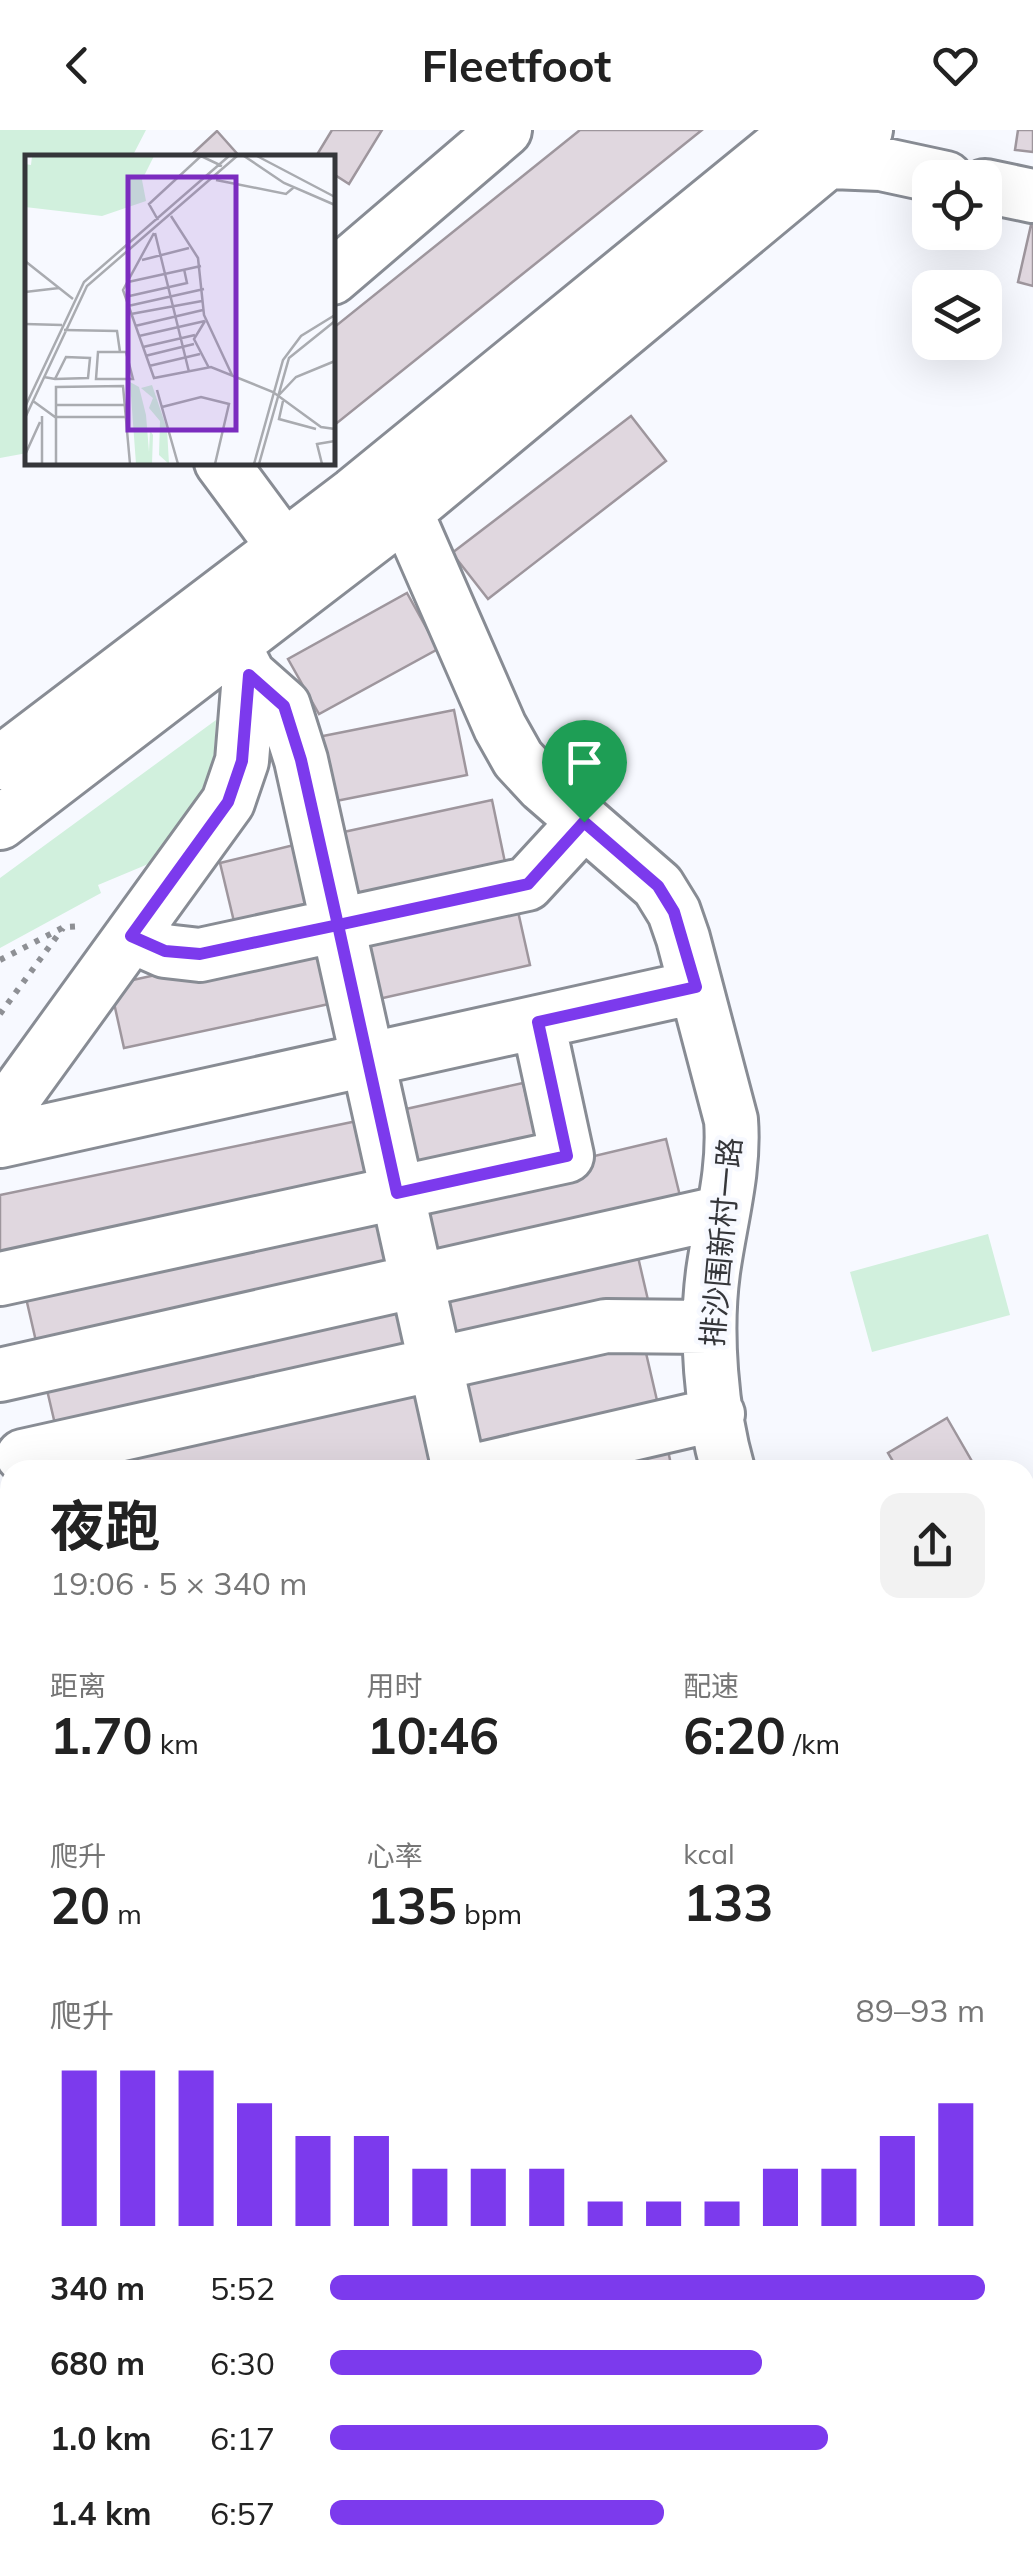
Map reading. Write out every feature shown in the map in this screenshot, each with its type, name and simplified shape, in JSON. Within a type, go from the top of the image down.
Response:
[{"type":"street","points":[[335,275],[506,130]]},
{"type":"street","points":[[832,141],[881,164],[912,171]]},
{"type":"street","points":[[0,823],[241,660],[832,141]]},
{"type":"street","points":[[0,763],[354,494],[832,141]]},
{"type":"street","points":[[1002,190],[1033,196]]},
{"type":"street","points":[[223,465],[284,547]]},
{"type":"street","name":"排沙围新村一路","points":[[406,512],[500,727],[518,759],[543,786],[658,886],[674,912],[731,1120],[734,1149],[708,1327],[726,1460]]},
{"type":"street","points":[[241,660],[284,706],[301,760],[457,1460]]},
{"type":"street","points":[[0,1116],[228,802],[242,761],[241,660]]},
{"type":"street","points":[[137,928],[165,951],[200,954],[528,884],[584,822]]},
{"type":"street","points":[[0,1140],[696,987]]},
{"type":"street","points":[[0,1280],[567,1156],[538,1022]]},
{"type":"street","points":[[0,1375],[723,1212]]},
{"type":"street","points":[[37,1460],[606,1326],[708,1327]]},
{"type":"street","points":[[0,1391],[24,1460]]},
{"type":"street","points":[[520,1460],[718,1414]]},
{"type":"path","points":[[0,960],[64,928],[137,928]]},
{"type":"path","points":[[0,1014],[64,928]]},
{"type":"green space","points":[[0,130],[146,130],[133,155],[25,155],[25,453],[0,458]]},
{"type":"green space","points":[[216,720],[213,770],[199,807],[165,857],[98,885],[101,893],[0,948],[0,878]]},
{"type":"green space","points":[[988,1234],[1010,1315],[872,1352],[850,1272]]},
{"type":"building","points":[[332,130],[382,130],[349,184],[335,175],[335,155],[317,155]]},
{"type":"building","points":[[580,130],[702,130],[335,425],[335,327]]},
{"type":"building","points":[[1018,130],[1033,130],[1033,152],[1015,150]]},
{"type":"building","points":[[217,131],[238,155],[191,155]]},
{"type":"building","points":[[1033,216],[1033,286],[1018,282]]},
{"type":"building","points":[[631,416],[666,461],[488,599],[452,553]]},
{"type":"building","points":[[407,593],[438,649],[319,714],[288,659]]},
{"type":"building","points":[[454,710],[467,775],[331,802],[318,737]]},
{"type":"building","points":[[492,800],[507,872],[355,906],[339,833]]},
{"type":"building","points":[[294,845],[311,912],[236,930],[220,863]]},
{"type":"building","points":[[515,898],[530,965],[374,1000],[359,933]]},
{"type":"building","points":[[315,940],[329,1004],[124,1048],[110,985]]},
{"type":"building","points":[[523,1083],[538,1147],[411,1175],[397,1111]]},
{"type":"building","points":[[357,1121],[371,1187],[0,1264],[0,1195]]},
{"type":"building","points":[[666,1139],[682,1204],[433,1264],[418,1198]]},
{"type":"building","points":[[375,1207],[389,1272],[38,1350],[23,1285]]},
{"type":"building","points":[[635,1244],[648,1300],[453,1344],[440,1288]]},
{"type":"building","points":[[395,1297],[409,1358],[58,1437],[44,1377]]},
{"type":"building","points":[[643,1340],[659,1409],[475,1452],[459,1381]]},
{"type":"building","points":[[416,1383],[434,1460],[112,1460]]},
{"type":"building","points":[[947,1418],[971,1460],[892,1460],[888,1453]]},
{"type":"building","points":[[666,1440],[670,1460],[578,1460]]},
{"type":"route","points":[[584,822],[528,884],[338,925],[301,760],[284,706],[249,675],[242,761],[228,802],[131,936],[165,951],[200,954],[338,925],[397,1193],[567,1156],[538,1022],[696,987],[674,912],[658,886],[584,822]]}]
